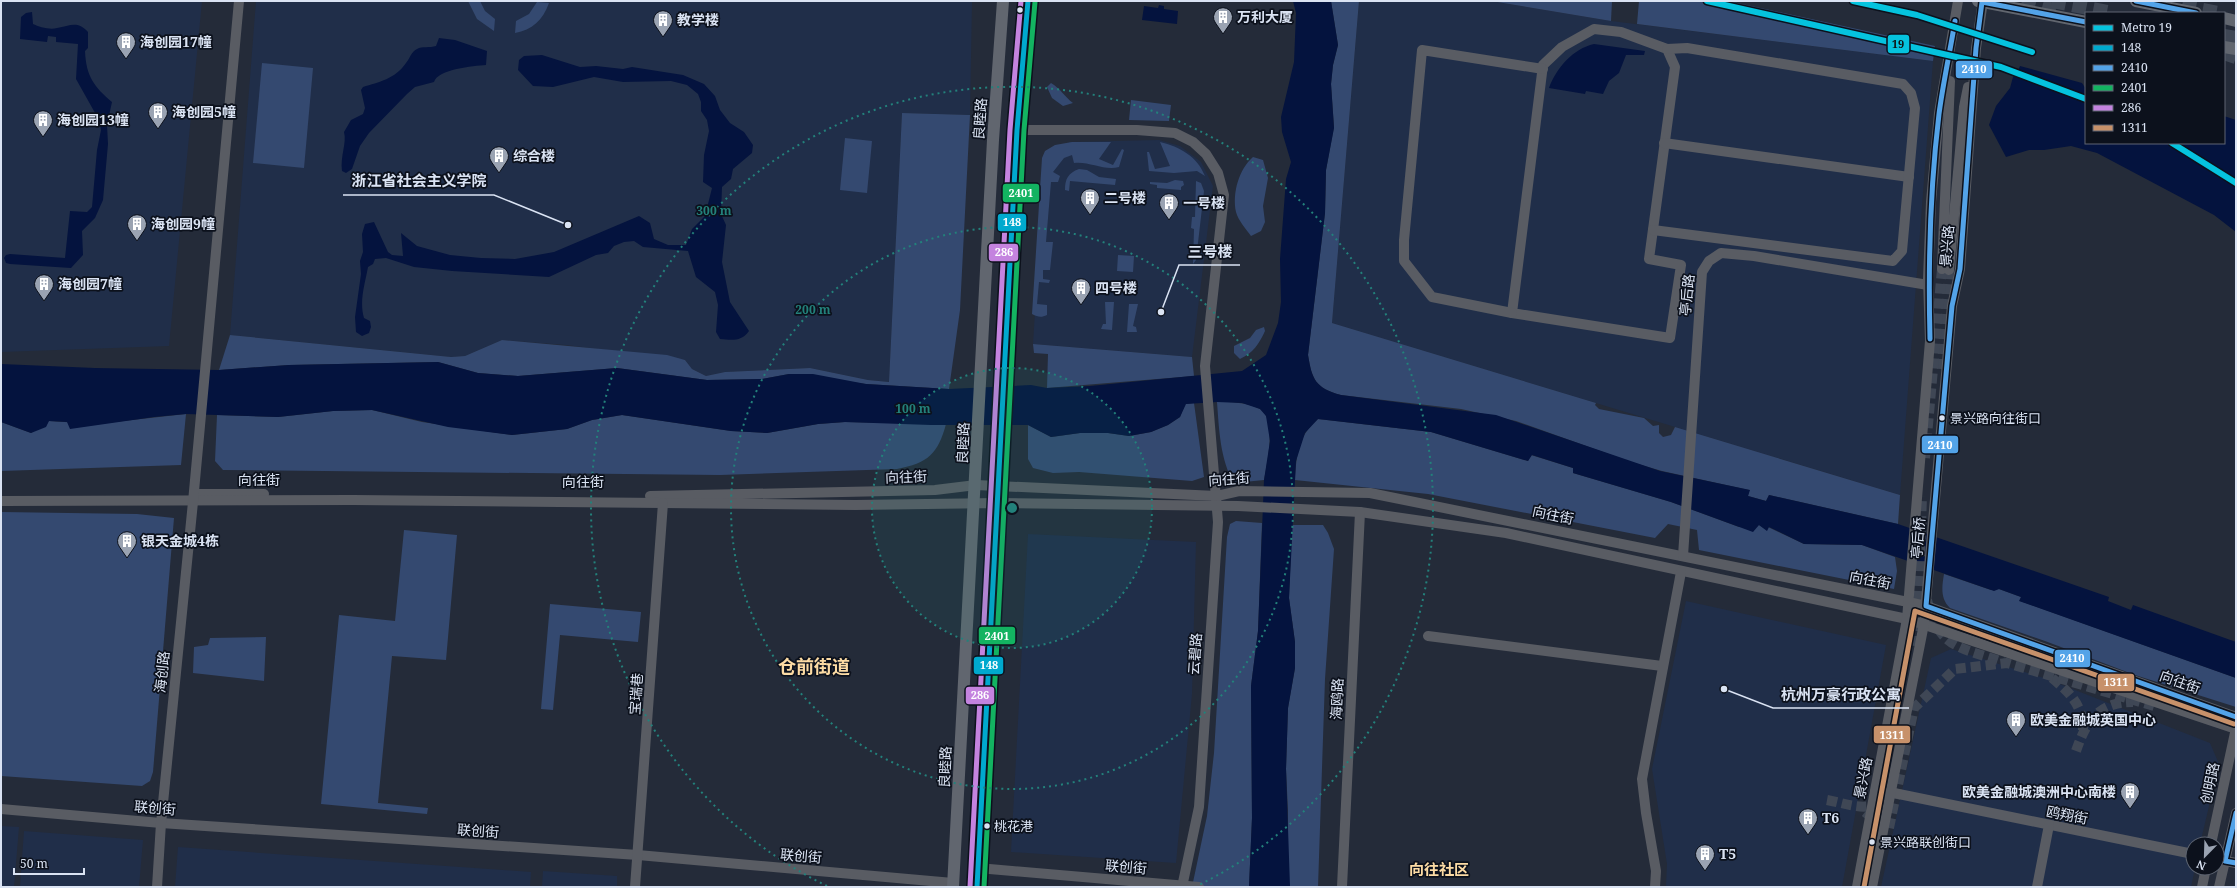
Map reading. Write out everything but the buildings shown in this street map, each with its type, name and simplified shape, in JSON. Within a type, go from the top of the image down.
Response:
[{"type":"main road","name":"良睦路","points":[[953,885],[976,485],[981,361],[1003,1]]},
{"type":"main road","points":[[977,887],[998,502],[999,444],[1017,130],[1028,1]]},
{"type":"main road","points":[[1981,1],[2085,22]]},
{"type":"main road","points":[[2136,1],[2191,12]]},
{"type":"main road","points":[[2225,18],[2236,21]]},
{"type":"main road","points":[[2225,47],[2236,49]]},
{"type":"street","name":"海创路","points":[[156,887],[161,823],[194,498],[206,346],[239,1]]},
{"type":"street","name":"景兴路","points":[[1918,490],[1930,341],[1928,285],[1931,202],[1939,113],[1958,1]]},
{"type":"street","name":"景兴路","points":[[1936,493],[1952,306],[1960,269],[1976,48],[1981,1]]},
{"type":"street","points":[[1512,313],[1543,65],[1562,46],[1594,29],[1621,32],[1667,49],[1687,48],[1903,84],[1911,93],[1915,108],[1902,252],[1893,261],[1652,230]]},
{"type":"street","points":[[1950,47],[1945,269],[1964,107],[1976,48]]},
{"type":"street","points":[[1543,69],[1422,50],[1404,240],[1404,261],[1432,297],[1512,313],[1670,338],[1681,265],[1649,259],[1675,67],[1667,49]]},
{"type":"street","name":"云碧路","points":[[1017,130],[1159,130],[1175,133],[1193,142],[1206,154],[1218,173],[1224,195],[1205,366],[1218,507],[1199,807],[1182,886]]},
{"type":"street","points":[[1664,142],[1909,177]]},
{"type":"street","name":"亭后路","points":[[1682,556],[1702,272],[1709,261],[1721,253],[1754,256],[1928,285]]},
{"type":"street","name":"向往街","points":[[1,500],[661,496],[935,490],[976,485],[1217,496],[1239,491],[1370,493],[1926,606],[2236,717]]},
{"type":"street","name":"亭后桥","points":[[1910,580],[1918,490]]},
{"type":"street","name":"亭后桥","points":[[1927,586],[1936,493]]},
{"type":"street","name":"向往街","points":[[194,498],[855,505],[998,502],[1319,508],[1360,512],[1506,533],[1681,572],[1708,575],[1907,619],[2236,729]]},
{"type":"street","name":"宝瑞巷","points":[[635,887],[663,503]]},
{"type":"street","name":"海鸥路","points":[[1342,887],[1360,512]]},
{"type":"street","points":[[1655,887],[1656,871],[1642,779],[1662,666],[1681,572]]},
{"type":"street","name":"景兴路","points":[[1857,887],[1907,619],[1910,580]]},
{"type":"street","name":"景兴路","points":[[1872,887],[1889,792],[1924,624],[1927,586]]},
{"type":"street","points":[[1428,636],[1662,666]]},
{"type":"street","name":"创明路","points":[[2213,836],[2236,729]]},
{"type":"street","name":"鸥翔街","points":[[1889,792],[2049,826],[2185,852]]},
{"type":"street","name":"联创街","points":[[1,809],[161,823],[638,855],[953,885]]},
{"type":"street","points":[[2236,813],[2225,861],[2236,863]]},
{"type":"street","points":[[2037,887],[2049,826]]},
{"type":"street","name":"联创街","points":[[978,868],[1199,887]]},
{"type":"street","points":[[2202,887],[2204,876]]},
{"type":"street","points":[[2219,887],[2222,876]]},
{"type":"shaded area","points":[[1,1],[202,1],[169,346],[1,352]]},
{"type":"shaded area","points":[[256,1],[972,1],[970,115],[902,113],[889,382],[868,380],[810,368],[725,372],[706,376],[692,369],[685,360],[566,345],[502,340],[465,356],[451,357],[230,335]]},
{"type":"shaded area","points":[[468,1],[480,1],[485,11],[495,19],[494,31],[477,19]]},
{"type":"shaded area","points":[[1293,1],[1331,1],[1338,45],[1333,65],[1331,84],[1334,128],[1326,170],[1325,213],[1308,355],[1313,376],[1320,386],[1341,395],[1496,415],[1660,471],[1750,490],[1748,496],[1766,501],[1769,495],[1898,524],[2109,597],[2108,601],[2131,610],[2133,605],[2236,642],[2236,678],[2019,601],[2021,597],[1999,589],[1994,591],[1862,545],[1804,544],[1769,527],[1767,531],[1759,525],[1753,532],[1671,502],[1573,473],[1573,468],[1532,455],[1528,461],[1431,432],[1318,419],[1305,433],[1296,461],[1289,598],[1295,642],[1295,668],[1288,708],[1286,769],[1290,887],[1249,887],[1252,818],[1251,686],[1258,631],[1264,480],[1270,441],[1266,416],[1260,409],[1242,403],[1217,402],[1186,404],[1180,417],[1168,425],[1151,432],[1129,436],[1108,433],[1080,433],[1051,437],[1028,425],[931,425],[845,422],[818,424],[767,433],[731,431],[622,415],[592,420],[567,429],[512,435],[448,427],[372,410],[333,411],[278,417],[186,414],[70,429],[67,422],[49,421],[46,427],[31,433],[1,422],[1,364],[95,368],[219,370],[289,365],[438,362],[478,373],[518,376],[617,368],[707,380],[762,379],[789,374],[813,374],[866,384],[949,389],[1031,385],[1047,388],[1090,386],[1242,371],[1266,355],[1278,323],[1281,302],[1280,259],[1286,179],[1291,162],[1282,132],[1281,117],[1294,62],[1296,13]]},
{"type":"shaded area","points":[[1331,1],[1359,1],[1332,323],[1596,403],[1595,405],[1599,409],[1644,418],[1653,426],[1659,425],[1659,433],[1663,437],[1671,435],[1675,427],[1900,495],[1898,524],[1769,495],[1766,501],[1748,496],[1749,490],[1662,471],[1631,462],[1516,421],[1461,409],[1341,395],[1320,386],[1313,376],[1308,355],[1325,213],[1326,170],[1334,127],[1331,84],[1333,65],[1338,45]]},
{"type":"shaded area","points":[[1359,1],[1491,1],[1611,21],[1933,61],[1900,495],[1332,323]]},
{"type":"shaded area","points":[[1491,1],[1612,1],[1611,21]]},
{"type":"shaded area","points":[[1639,1],[1728,1],[1935,46],[1933,61],[1637,24]]},
{"type":"shaded area","points":[[537,2],[549,3],[544,14],[532,27],[515,33],[516,21],[529,14]]},
{"type":"shaded area","points":[[1159,5],[1164,6],[1164,9],[1178,11],[1177,24],[1142,20],[1144,6],[1158,8]]},
{"type":"shaded area","points":[[32,12],[33,24],[38,26],[54,29],[77,25],[84,28],[88,32],[88,48],[85,51],[89,74],[100,91],[112,102],[107,125],[108,144],[103,200],[95,218],[82,231],[83,255],[71,268],[10,264],[6,263],[4,258],[6,255],[10,254],[65,258],[70,211],[87,212],[92,207],[97,150],[101,130],[99,120],[76,79],[78,44],[56,42],[56,37],[48,36],[47,42],[20,39],[21,17],[26,13]]},
{"type":"shaded area","points":[[439,38],[455,40],[487,51],[486,65],[465,67],[449,71],[442,74],[434,82],[415,87],[369,133],[360,146],[352,169],[346,173],[342,171],[345,141],[344,132],[351,120],[363,114],[365,108],[361,90],[363,87],[381,81],[397,73],[415,50],[419,48],[436,46]]},
{"type":"shaded area","points":[[1594,44],[1645,51],[1644,55],[1626,55],[1619,73],[1609,81],[1603,94],[1586,91],[1585,94],[1549,88],[1556,73],[1567,60],[1579,50]]},
{"type":"shaded area","points":[[542,55],[580,67],[596,66],[623,69],[632,67],[683,75],[704,84],[715,96],[720,110],[730,123],[744,132],[753,145],[752,153],[733,169],[731,179],[722,187],[721,214],[726,225],[722,262],[730,302],[749,331],[746,335],[736,340],[720,339],[716,332],[718,305],[715,292],[696,277],[688,251],[643,247],[634,241],[624,242],[614,246],[608,253],[596,255],[549,277],[452,271],[414,267],[386,258],[375,259],[373,264],[368,267],[362,299],[364,318],[370,321],[371,327],[369,333],[362,336],[356,332],[355,317],[361,274],[360,261],[363,252],[362,234],[365,224],[374,222],[388,252],[392,255],[403,256],[401,233],[417,246],[450,255],[515,259],[554,252],[639,216],[650,223],[654,239],[668,245],[686,245],[692,229],[705,216],[712,188],[703,182],[704,155],[709,131],[707,120],[701,111],[701,102],[698,94],[687,85],[671,81],[623,82],[594,77],[553,87],[533,86],[518,70],[519,60],[524,56]]},
{"type":"shaded area","points":[[262,63],[313,68],[304,168],[253,163]]},
{"type":"shaded area","points":[[2020,66],[2082,83],[2085,88],[2085,144],[2225,144],[2225,116],[2236,120],[2236,232],[2214,215],[2097,153],[2071,146],[2044,150],[2029,150],[2006,157],[1989,125],[1996,106],[2010,88],[2013,77],[2017,73]]},
{"type":"shaded area","points":[[1051,83],[1073,103],[1063,106],[1052,98],[1047,87]]},
{"type":"shaded area","points":[[1131,100],[1171,105],[1169,121],[1129,120]]},
{"type":"shaded area","points":[[902,113],[970,115],[960,310],[949,389],[866,384],[789,374],[762,379],[707,380],[617,368],[518,376],[478,373],[438,362],[289,365],[219,370],[230,335],[451,357],[465,356],[502,340],[667,355],[685,360],[692,369],[706,376],[725,372],[810,368],[868,380],[889,382]]},
{"type":"shaded area","points":[[845,138],[872,141],[867,193],[840,190]]},
{"type":"shaded area","points":[[1159,140],[1180,146],[1201,162],[1213,186],[1192,357],[1033,344],[1045,155],[1070,142]]},
{"type":"shaded area","points":[[1072,142],[1111,142],[1099,159],[1113,165],[1122,149],[1124,150],[1119,167],[1108,168],[1085,163],[1074,163],[1072,155],[1064,158],[1053,172],[1060,176],[1058,182],[1051,182],[1046,242],[1053,242],[1050,270],[1043,270],[1043,279],[1050,280],[1049,283],[1039,282],[1037,304],[1047,305],[1047,315],[1043,317],[1032,314],[1042,158],[1045,151],[1055,145]]},
{"type":"shaded area","points":[[1160,142],[1187,153],[1202,169],[1205,176],[1197,171],[1174,173],[1149,171],[1147,152],[1149,152],[1155,169],[1170,166]]},
{"type":"shaded area","points":[[1253,157],[1263,160],[1268,178],[1263,206],[1265,222],[1261,231],[1251,236],[1237,215],[1235,197],[1240,175]]},
{"type":"shaded area","points":[[1079,169],[1087,170],[1099,177],[1116,179],[1115,185],[1070,181],[1069,191],[1065,190],[1068,177],[1072,172]]},
{"type":"shaded area","points":[[1175,180],[1183,181],[1184,185],[1181,187],[1181,190],[1157,188],[1157,185],[1150,184],[1150,182],[1167,183]]},
{"type":"shaded area","points":[[1196,181],[1201,183],[1204,191],[1196,260],[1193,264],[1194,229],[1191,228],[1192,217],[1195,217]]},
{"type":"shaded area","points":[[1118,255],[1134,256],[1133,272],[1117,271]]},
{"type":"shaded area","points":[[1105,302],[1114,302],[1112,330],[1101,329],[1103,324],[1106,324]]},
{"type":"shaded area","points":[[1129,304],[1138,304],[1133,326],[1136,327],[1137,332],[1127,332]]},
{"type":"shaded area","points":[[1264,327],[1265,331],[1258,344],[1249,354],[1240,359],[1234,353],[1234,346],[1250,338],[1256,330]]},
{"type":"shaded area","points":[[1033,344],[1192,357],[1194,376],[1047,388],[1048,354],[1034,353]]},
{"type":"shaded area","points":[[1217,402],[1233,402],[1250,405],[1260,409],[1265,414],[1270,432],[1270,442],[1264,480],[1234,483],[1229,474],[1223,454]]},
{"type":"shaded area","points":[[1194,403],[1204,477],[1192,481],[1079,472],[1053,473],[1033,468],[1028,459],[1028,425],[1051,437],[1080,433],[1108,433],[1129,436],[1151,432],[1168,425],[1180,417],[1185,404]]},
{"type":"shaded area","points":[[372,410],[422,422],[512,435],[567,429],[592,420],[622,415],[731,431],[767,433],[818,424],[845,422],[946,424],[939,443],[930,456],[917,464],[897,469],[720,475],[223,470],[215,461],[217,415],[278,417],[333,411]]},
{"type":"shaded area","points":[[186,414],[181,465],[1,471],[1,422],[31,433],[49,421],[96,424]]},
{"type":"shaded area","points":[[1318,419],[1431,432],[1528,461],[1531,455],[1573,468],[1573,473],[1671,502],[1739,527],[1759,525],[1767,530],[1768,527],[1804,544],[1862,545],[1895,557],[1897,571],[1894,589],[1699,550],[1697,530],[1668,524],[1655,538],[1428,494],[1295,480],[1296,462],[1300,446],[1307,431]]},
{"type":"shaded area","points":[[1,512],[137,514],[174,518],[153,772],[150,781],[142,786],[1,776]]},
{"type":"shaded area","points":[[1236,521],[1262,523],[1258,631],[1251,686],[1252,818],[1249,887],[1192,887],[1207,816],[1214,753],[1227,537],[1230,524]]},
{"type":"shaded area","points":[[1292,525],[1323,525],[1328,533],[1334,549],[1325,679],[1318,887],[1290,887],[1288,877],[1288,811],[1286,769],[1288,708],[1295,668],[1295,642],[1289,598]]},
{"type":"shaded area","points":[[404,530],[457,535],[446,660],[392,656],[378,803],[428,808],[427,814],[321,804],[339,615],[395,621]]},
{"type":"shaded area","points":[[1028,534],[1196,542],[1192,694],[1176,863],[1011,852]]},
{"type":"shaded area","points":[[1944,574],[1991,590],[1999,589],[2021,597],[2020,601],[2236,678],[2236,707],[2135,675],[2045,641],[1950,608],[1943,596],[1942,588]]},
{"type":"shaded area","points":[[1686,601],[1886,645],[1842,887],[1666,887],[1667,864],[1652,769]]},
{"type":"shaded area","points":[[550,604],[641,612],[638,642],[560,635],[553,710],[541,709]]},
{"type":"shaded area","points":[[266,637],[264,681],[193,673],[194,647],[208,645],[210,638]]},
{"type":"shaded area","points":[[1951,649],[2047,679],[2210,743],[2219,764],[2202,836],[2185,836],[2185,876],[2193,876],[2191,887],[1881,887],[1931,658]]},
{"type":"shaded area","points":[[1,826],[19,827],[14,887],[1,887]]},
{"type":"shaded area","points":[[24,831],[143,840],[139,887],[20,887]]},
{"type":"shaded area","points":[[178,847],[531,872],[530,887],[175,887]]},
{"type":"shaded area","points":[[543,871],[617,876],[617,887],[542,887]]},
{"type":"tunnel","points":[[2022,1],[2060,12]]},
{"type":"tunnel","points":[[2052,1],[2108,12]]},
{"type":"tunnel","points":[[2182,6],[2214,12]]},
{"type":"tunnel","points":[[2225,36],[2236,38]]},
{"type":"tunnel","points":[[2225,53],[2236,57]]},
{"type":"tunnel","points":[[1925,458],[1942,269]]},
{"type":"tunnel","points":[[1942,369],[1949,270]]},
{"type":"tunnel","points":[[1917,646],[1922,496]]},
{"type":"tunnel","points":[[1927,600],[1938,628],[1953,644],[1963,649],[2003,662]]},
{"type":"tunnel","points":[[1889,828],[1914,708],[1955,669],[2007,663],[2154,706]]},
{"type":"tunnel","points":[[2052,678],[2070,694],[2074,700],[2081,713],[2083,730]]},
{"type":"tunnel","points":[[2076,751],[2084,731],[2095,716],[2102,710],[2111,706],[2133,702]]},
{"type":"tunnel","points":[[1827,800],[1855,806],[1871,806],[1886,798],[1893,790]]},
{"type":"tunnel","points":[[1865,812],[1875,820],[1881,842]]},
{"type":"metro line","name":"19","points":[[1707,1],[2001,67],[2085,99]]},
{"type":"metro line","name":"19","points":[[1853,1],[1917,15],[2032,52]]},
{"type":"metro line","name":"19","points":[[2174,144],[2236,183]]},
{"type":"transit line","name":"286","points":[[970,887],[1010,130],[1021,1]]},
{"type":"transit line","name":"148","points":[[977,887],[1017,130],[1028,1]]},
{"type":"transit line","name":"2410","points":[[2136,1],[2191,12]]},
{"type":"transit line","name":"2401","points":[[984,887],[1024,130],[1035,2]]},
{"type":"transit line","name":"2410","points":[[2085,22],[1982,2],[1976,48],[1960,269],[1952,306],[1926,606],[2236,717]]},
{"type":"transit line","name":"2410","points":[[1930,339],[1929,283],[1932,198],[1936,142],[1941,102],[1955,21]]},
{"type":"transit line","name":"1311","points":[[1864,887],[1915,611],[2234,724]]},
{"type":"transit line","name":"2410","points":[[2236,813],[2225,861],[2236,863]]},
{"type":"place","name":"万利大厦","points":[[1223,34]]},
{"type":"place","name":"教学楼","points":[[663,37]]},
{"type":"place","name":"海创园17幢","points":[[126,59]]},
{"type":"place","name":"海创园5幢","points":[[158,129]]},
{"type":"place","name":"海创园13幢","points":[[43,137]]},
{"type":"place","name":"综合楼","points":[[499,173]]},
{"type":"place","name":"二号楼","points":[[1090,215]]},
{"type":"place","name":"一号楼","points":[[1169,220]]},
{"type":"place","name":"浙江省社会主义学院","points":[[568,225]]},
{"type":"place","name":"海创园9幢","points":[[137,241]]},
{"type":"place","name":"海创园7幢","points":[[44,301]]},
{"type":"place","name":"四号楼","points":[[1081,305]]},
{"type":"place","name":"三号楼","points":[[1161,312]]},
{"type":"place","name":"景兴路向往街口","points":[[1942,418]]},
{"type":"place","name":"银天金城4栋","points":[[127,558]]},
{"type":"place","name":"杭州万豪行政公寓","points":[[1724,689]]},
{"type":"place","name":"欧美金融城英国中心","points":[[2016,737]]},
{"type":"place","name":"欧美金融城澳洲中心南楼","points":[[2130,809]]},
{"type":"place","name":"桃花港","points":[[987,826]]},
{"type":"place","name":"T6","points":[[1808,835]]},
{"type":"place","name":"景兴路联创街口","points":[[1872,842]]},
{"type":"place","name":"T5","points":[[1705,871]]},
{"type":"district","name":"仓前街道","points":[[814,667]]},
{"type":"district","name":"向往社区","points":[[1439,870]]}]
